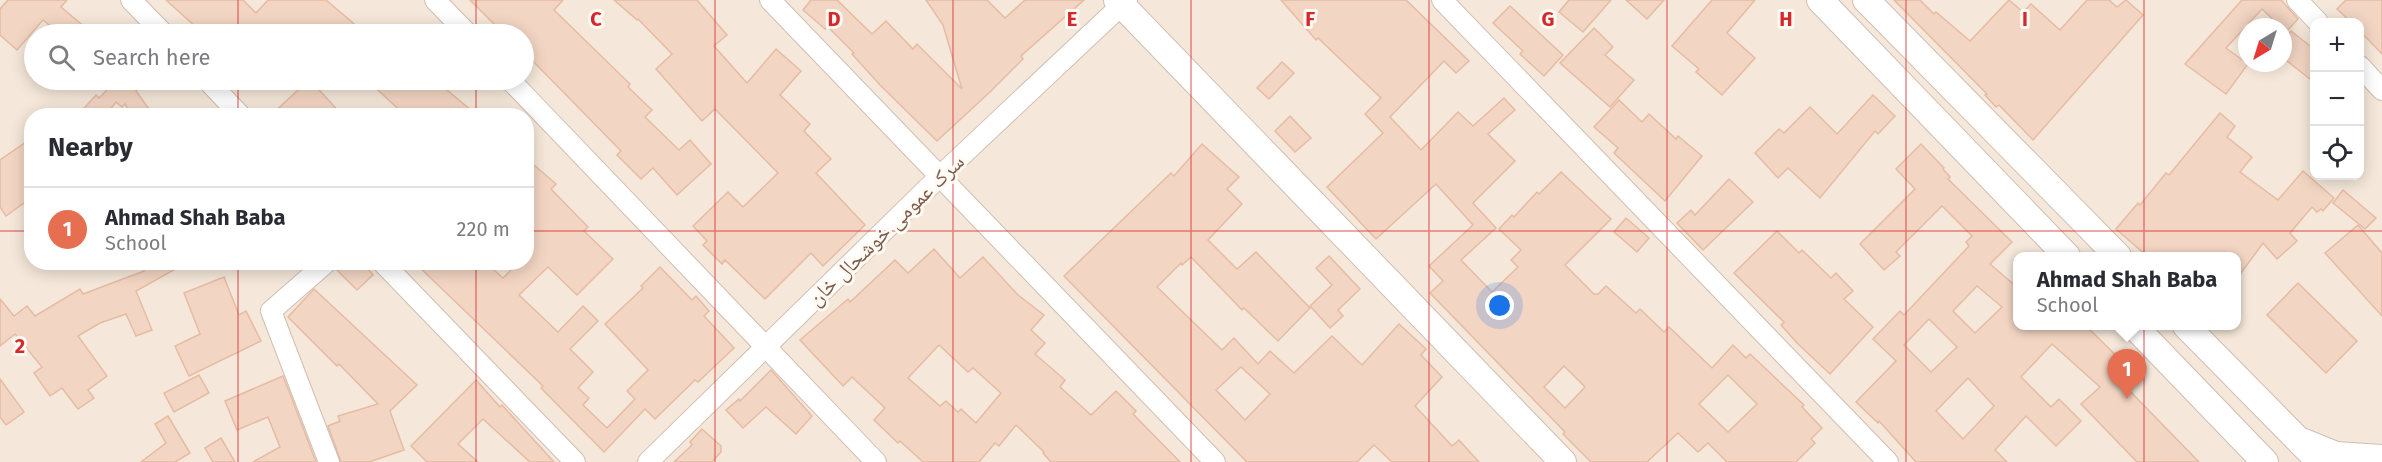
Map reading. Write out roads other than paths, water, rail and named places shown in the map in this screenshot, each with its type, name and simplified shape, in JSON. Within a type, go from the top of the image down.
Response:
[{"type":"street","points":[[131,0],[154,24]]},
{"type":"street","points":[[435,0],[458,24]]},
{"type":"street","points":[[770,0],[1215,462]]},
{"type":"street","points":[[1442,0],[1888,462]]},
{"type":"street","points":[[1820,0],[2063,252]]},
{"type":"street","points":[[1866,0],[2114,252]]},
{"type":"street","points":[[2296,0],[2314,18]]},
{"type":"street","points":[[1122,2],[1563,462]]},
{"type":"street","name":"سرک عمومی خوشحال خان","points":[[648,462],[1122,2]]},
{"type":"street","points":[[2364,70],[2382,90]]},
{"type":"street","points":[[216,90],[233,108]]},
{"type":"street","points":[[520,90],[876,462]]},
{"type":"street","points":[[318,270],[271,311],[329,462]]},
{"type":"street","points":[[390,270],[575,462]]},
{"type":"street","points":[[2138,330],[2265,462]]},
{"type":"street","points":[[2190,330],[2320,462]]},
{"type":"street","points":[[2298,440],[2336,454],[2382,458]]},
{"type":"place","name":"Ahmad Shah Baba","points":[[2127,399]]}]
